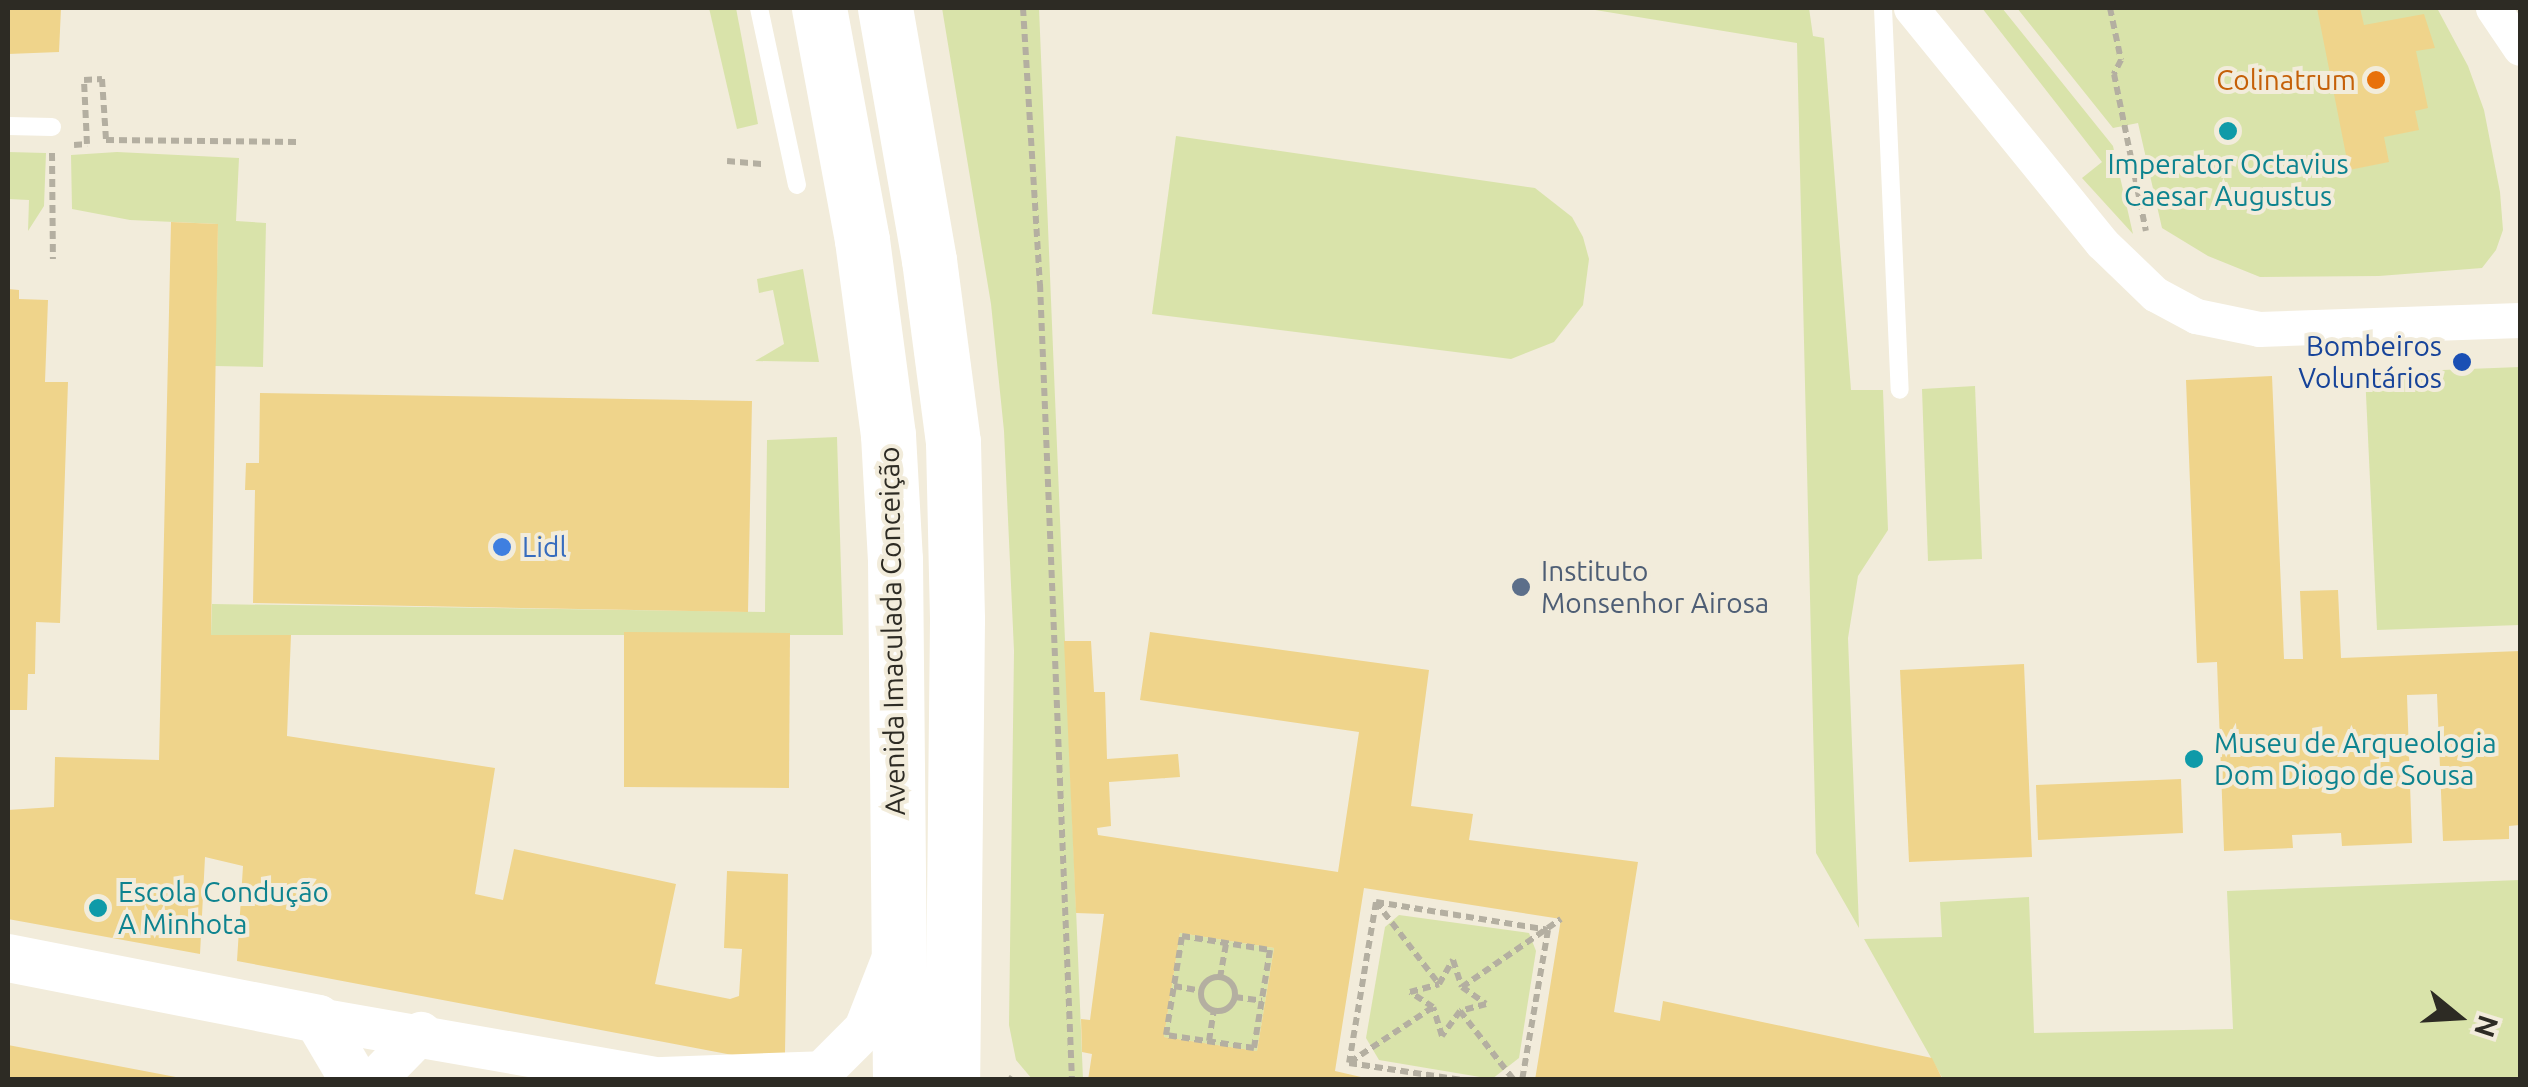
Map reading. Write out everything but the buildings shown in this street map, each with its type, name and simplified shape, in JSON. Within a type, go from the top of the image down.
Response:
[{"type":"main road","name":"Avenida Imaculada Conceição","points":[[818,8],[862,240],[888,434],[895,558],[894,798],[900,938],[900,1080]]},
{"type":"main road","points":[[885,8],[929,260],[953,442],[957,619],[951,1072]]},
{"type":"main road","points":[[8,958],[318,1019],[354,1080]]},
{"type":"street","points":[[1911,8],[2102,242],[2155,294],[2196,316],[2259,329],[2520,320]]},
{"type":"street","points":[[2493,8],[2520,48]]},
{"type":"street","points":[[318,1019],[421,1033],[664,1079],[822,1072],[865,1029],[900,938]]},
{"type":"street","points":[[375,1080],[421,1033]]},
{"type":"lane","points":[[759,8],[797,185]]},
{"type":"lane","points":[[1884,8],[1900,390]]},
{"type":"lane","points":[[8,126],[52,136]]},
{"type":"path","points":[[1023,8],[1040,284],[1072,1080]]},
{"type":"path","points":[[2110,8],[2121,60],[2114,74],[2148,228],[2128,268]]},
{"type":"path","points":[[87,144],[84,80],[102,79],[106,140],[298,142]]},
{"type":"path","points":[[52,136],[53,259]]},
{"type":"path","points":[[726,160],[760,165],[777,162]]},
{"type":"path","points":[[1376,902],[1548,930]]},
{"type":"path","points":[[1376,902],[1439,984]]},
{"type":"path","points":[[1349,1063],[1376,902]]},
{"type":"path","points":[[1462,988],[1561,920]]},
{"type":"path","points":[[1522,1080],[1548,930]]},
{"type":"path","points":[[1182,936],[1270,950],[1254,1048],[1166,1035],[1174,986],[1182,936]]},
{"type":"path","points":[[1220,978],[1226,943]]},
{"type":"path","points":[[1454,960],[1462,988],[1486,1004],[1460,1012],[1442,1036],[1432,1007],[1410,992],[1439,984],[1454,960]]},
{"type":"path","points":[[1220,978],[1231,984],[1235,997],[1227,1008],[1214,1011],[1204,1004],[1201,991],[1208,980],[1220,978]]},
{"type":"path","points":[[1174,986],[1201,991]]},
{"type":"path","points":[[1235,997],[1262,1001]]},
{"type":"path","points":[[1349,1063],[1432,1007]]},
{"type":"path","points":[[1209,1041],[1214,1011]]},
{"type":"path","points":[[1460,1012],[1514,1080]]},
{"type":"path","points":[[1349,1063],[1462,1080]]},
{"type":"green space","points":[[709,8],[736,8],[758,124],[737,129]]},
{"type":"green space","points":[[942,8],[1039,8],[1083,1079],[1032,1079],[1016,1060],[1009,1025],[1014,651],[1004,431],[991,304]]},
{"type":"green space","points":[[1583,8],[1809,8],[1813,36],[1824,38],[1851,390],[1883,390],[1888,530],[1858,576],[1848,638],[1859,928],[1816,853],[1797,43]]},
{"type":"green space","points":[[1982,8],[2002,8],[2113,146],[2133,234],[2082,178],[2102,162]]},
{"type":"green space","points":[[2017,8],[2437,8],[2468,66],[2484,110],[2500,192],[2503,230],[2496,250],[2482,268],[2379,276],[2260,277],[2208,256],[2162,228],[2138,123],[2113,128]]},
{"type":"green space","points":[[1176,136],[1535,188],[1572,217],[1583,237],[1589,259],[1583,305],[1554,342],[1511,359],[1152,314]]},
{"type":"green space","points":[[8,152],[46,153],[44,206],[28,231],[29,200],[8,199]]},
{"type":"green space","points":[[117,152],[239,158],[236,221],[266,223],[263,367],[215,366],[218,224],[130,220],[72,209],[71,155]]},
{"type":"green space","points":[[803,269],[819,362],[755,361],[784,344],[773,290],[759,293],[757,279]]},
{"type":"green space","points":[[2520,367],[2520,625],[2377,630],[2365,373]]},
{"type":"green space","points":[[1975,386],[1982,559],[1928,561],[1922,389]]},
{"type":"green space","points":[[837,437],[843,635],[211,635],[212,604],[765,612],[767,440]]},
{"type":"green space","points":[[2520,880],[2520,1079],[1943,1079],[1864,939],[1942,937],[1940,902],[2029,897],[2034,1033],[2233,1029],[2227,891]]},
{"type":"green space","points":[[1399,915],[1529,933],[1536,951],[1519,1058],[1492,1079],[1379,1060],[1366,1038],[1385,927]]},
{"type":"green space","points":[[1180,933],[1274,948],[1257,1051],[1164,1037]]},
{"type":"place","name":"Colinatrum","points":[[2376,80]]},
{"type":"place","name":"Imperator Octavius Caesar Augustus","points":[[2228,131]]},
{"type":"place","name":"Bombeiros Voluntários","points":[[2462,362]]},
{"type":"place","name":"Lidl","points":[[502,547]]},
{"type":"place","name":"Instituto Monsenhor Airosa","points":[[1521,587]]},
{"type":"place","name":"Museu de Arqueologia Dom Diogo de Sousa","points":[[2194,759]]},
{"type":"place","name":"Escola Condução A Minhota","points":[[98,908]]}]
